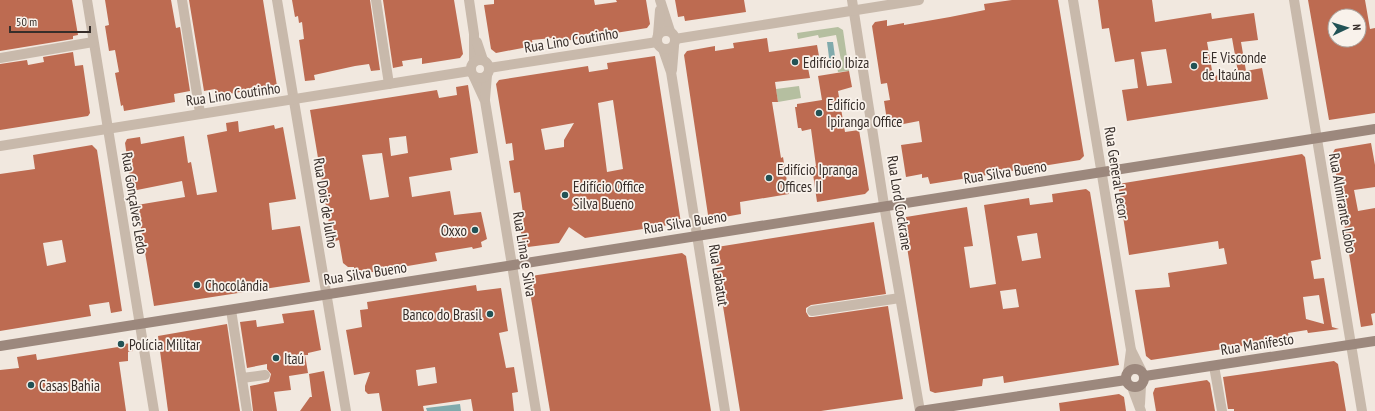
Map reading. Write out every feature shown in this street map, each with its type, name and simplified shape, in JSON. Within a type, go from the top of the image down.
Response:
[{"type":"main road","name":"Rua Silva Bueno","points":[[0,346],[698,236],[884,205],[1375,129]]},
{"type":"main road","name":"Rua Manifesto","points":[[920,411],[1375,341]]},
{"type":"street","name":"Rua Gonçalves Ledo","points":[[87,0],[154,411]]},
{"type":"street","points":[[182,0],[200,113]]},
{"type":"street","name":"Rua Dois de Julho","points":[[277,0],[346,411]]},
{"type":"street","points":[[376,0],[389,84]]},
{"type":"street","name":"Rua Lima e Silva","points":[[469,0],[536,411]]},
{"type":"street","points":[[673,39],[853,5],[919,0]]},
{"type":"street","name":"Rua General Lecor","points":[[1073,0],[1140,408]]},
{"type":"street","name":"Rua Almirante Lobo","points":[[1294,0],[1362,411]]},
{"type":"street","name":"Rua Labatut","points":[[660,3],[673,39],[671,72]]},
{"type":"street","name":"Rua Labatut","points":[[660,3],[659,42],[671,72],[725,411]]},
{"type":"street","name":"Rua Lord Cockrane","points":[[853,5],[884,205],[920,411]]},
{"type":"street","points":[[664,31],[673,39],[669,49],[659,42],[664,31]]},
{"type":"street","points":[[0,58],[93,42]]},
{"type":"street","name":"Rua Lino Coutinho","points":[[0,146],[200,113],[295,100],[480,69],[659,42]]},
{"type":"street","points":[[812,312],[900,298]]},
{"type":"street","points":[[231,310],[247,411]]},
{"type":"street","points":[[1214,366],[1222,411]]},
{"type":"street","points":[[242,378],[265,375]]},
{"type":"green space","points":[[838,27],[843,30],[849,71],[838,72],[837,66],[842,65],[836,35],[819,38],[818,35],[798,39],[797,33]]},
{"type":"green space","points":[[799,86],[801,98],[778,102],[776,89]]},
{"type":"water","points":[[827,42],[833,42],[836,64],[830,65]]},
{"type":"water","points":[[460,404],[461,411],[427,411],[426,408]]},
{"type":"building","points":[[0,0],[72,0],[78,35],[73,36],[73,39],[0,51]]},
{"type":"building","points":[[105,0],[171,0],[176,28],[180,27],[190,91],[174,94],[175,102],[124,111],[123,105],[121,106],[115,73],[119,72],[115,50],[109,51],[105,26],[109,25]]},
{"type":"building","points":[[189,0],[263,0],[277,86],[216,96],[215,89],[204,91]]},
{"type":"building","points":[[292,0],[370,0],[380,70],[371,71],[369,64],[355,66],[314,75],[315,80],[305,81],[299,40],[304,39],[302,22],[299,23],[298,16],[295,17]]},
{"type":"building","points":[[383,0],[454,0],[463,54],[460,58],[422,64],[422,58],[402,61],[403,66],[393,68]]},
{"type":"building","points":[[494,0],[594,0],[595,5],[617,2],[616,0],[646,0],[650,24],[647,28],[552,43],[552,38],[532,40],[533,46],[496,53],[491,49],[484,5],[494,4]]},
{"type":"building","points":[[675,0],[744,0],[746,12],[685,21],[684,16],[678,17]]},
{"type":"building","points":[[1012,0],[1058,0],[1084,156],[1080,160],[930,184],[928,177],[922,178],[922,174],[906,177],[901,145],[922,142],[919,121],[888,127],[884,101],[890,100],[887,83],[881,84],[872,26],[875,22],[887,20],[887,26],[904,23],[904,25],[950,17],[985,10],[984,4]]},
{"type":"building","points":[[1098,0],[1152,0],[1155,22],[1211,13],[1212,19],[1254,13],[1258,40],[1241,42],[1246,71],[1262,68],[1268,99],[1127,121],[1122,90],[1138,88],[1134,59],[1115,62],[1109,28],[1102,29]],"holes":[[[1232,38],[1238,72],[1213,76],[1207,42]],[[1166,49],[1172,83],[1147,86],[1141,52]]]},
{"type":"building","points":[[1308,0],[1365,0],[1366,8],[1327,8],[1327,48],[1367,48],[1367,12],[1370,29],[1375,28],[1375,113],[1329,120]]},
{"type":"building","points":[[767,38],[769,52],[817,45],[819,56],[806,58],[810,78],[775,82],[778,102],[772,102],[781,158],[783,157],[789,194],[740,202],[741,214],[713,219],[708,215],[684,55],[687,51],[715,46],[715,51],[734,48],[733,43]]},
{"type":"building","points":[[73,52],[75,66],[83,65],[90,113],[88,116],[0,130],[0,64],[27,60],[28,65],[44,62],[43,57]]},
{"type":"building","points":[[655,56],[681,223],[585,238],[569,227],[559,243],[528,247],[523,244],[518,214],[523,213],[520,192],[514,193],[509,161],[514,160],[512,143],[506,144],[496,84],[499,80],[588,66],[589,72],[608,69],[607,63]],"holes":[[[613,100],[623,169],[607,172],[598,103]],[[574,123],[564,140],[564,147],[545,150],[541,129]]]},
{"type":"building","points":[[849,71],[852,87],[838,91],[845,132],[859,130],[869,190],[865,194],[817,202],[812,167],[816,166],[811,129],[802,131],[801,128],[798,128],[795,107],[797,107],[797,104],[822,100],[818,76]]},
{"type":"building","points":[[468,85],[478,153],[450,158],[452,170],[409,177],[412,197],[450,191],[454,215],[481,212],[487,239],[481,242],[482,247],[473,249],[472,247],[435,253],[437,261],[355,275],[354,267],[348,267],[343,263],[339,240],[332,242],[310,110],[437,90],[439,98],[457,95],[456,87]],"holes":[[[406,136],[408,153],[391,156],[389,138]],[[382,153],[389,197],[370,200],[362,155]]]},
{"type":"building","points":[[238,121],[239,132],[274,125],[275,129],[283,127],[296,199],[269,203],[272,230],[300,226],[310,282],[154,306],[137,205],[185,197],[182,181],[132,191],[125,143],[127,139],[140,137],[141,144],[184,136],[188,163],[191,162],[197,195],[217,192],[207,135],[227,131],[226,123]]},
{"type":"building","points":[[1371,143],[1375,165],[1375,187],[1354,190],[1358,211],[1375,208],[1375,313],[1371,314],[1373,325],[1361,327],[1334,162],[1332,162],[1331,156],[1335,149]]},
{"type":"building","points":[[92,145],[97,150],[122,311],[111,313],[109,302],[89,305],[91,316],[0,331],[0,174],[35,169],[33,155]],"holes":[[[62,240],[66,262],[47,266],[43,243]]]},
{"type":"building","points":[[1302,154],[1305,157],[1321,259],[1311,261],[1314,279],[1324,278],[1332,327],[1339,329],[1308,333],[1307,330],[1288,333],[1289,339],[1151,360],[1146,356],[1135,290],[1170,287],[1168,273],[1227,264],[1224,248],[1219,249],[1218,241],[1129,255],[1118,184]],"holes":[[[1319,295],[1324,324],[1306,319],[1303,297]]]},
{"type":"building","points":[[1086,189],[1090,192],[1119,365],[1004,383],[1003,376],[983,379],[982,386],[935,393],[930,391],[903,222],[906,217],[967,207],[973,246],[964,247],[970,288],[996,284],[984,205],[1029,198],[1030,205],[1053,202],[1052,194]],"holes":[[[1037,233],[1041,258],[1022,261],[1017,236]],[[1016,289],[1019,307],[1003,309],[1000,291]]]},
{"type":"building","points":[[874,222],[886,294],[811,305],[806,308],[806,312],[809,317],[813,317],[888,306],[903,399],[821,411],[740,411],[714,251],[717,247]]},
{"type":"building","points":[[682,253],[686,256],[711,411],[550,411],[528,280],[531,276]]},
{"type":"building","points":[[476,285],[477,291],[501,288],[508,331],[499,333],[506,368],[514,367],[518,392],[512,393],[514,411],[473,411],[471,399],[423,406],[424,411],[382,411],[379,393],[368,394],[365,391],[365,386],[370,372],[354,375],[346,330],[362,327],[360,310],[368,309],[367,302]],"holes":[[[435,367],[437,383],[418,386],[416,370]]]},
{"type":"building","points":[[314,310],[321,350],[305,355],[308,373],[289,376],[291,390],[274,392],[277,411],[253,411],[250,386],[269,382],[271,374],[267,369],[267,364],[247,368],[240,322],[256,320],[257,327],[284,323],[282,314]]},
{"type":"building","points":[[227,324],[240,411],[168,411],[158,336]]},
{"type":"building","points":[[131,343],[133,351],[128,352],[128,361],[119,362],[126,411],[0,411],[0,370],[19,368],[17,357],[36,354],[37,360],[118,347],[118,345]]},
{"type":"building","points":[[1334,361],[1338,364],[1346,411],[1234,411],[1234,409],[1228,409],[1223,377]]},
{"type":"building","points":[[324,371],[331,411],[300,411],[310,397],[312,397],[309,374]]},
{"type":"building","points":[[1207,380],[1210,383],[1215,411],[1156,411],[1153,393],[1155,388]]},
{"type":"building","points":[[1119,394],[1124,397],[1126,411],[1060,411],[1059,403]]},
{"type":"place","name":"Edifício Ibiza","points":[[795,62]]},
{"type":"place","name":"E.E Visconde de Itaúna","points":[[1194,66]]},
{"type":"place","name":"Edifício Ipiranga Office","points":[[819,113]]},
{"type":"place","name":"Edifício Ipranga Offices II","points":[[769,178]]},
{"type":"place","name":"Edifício Office Silva Bueno","points":[[565,195]]},
{"type":"place","name":"Oxxo","points":[[475,230]]},
{"type":"place","name":"Chocolândia","points":[[197,285]]},
{"type":"place","name":"Banco do Brasil","points":[[490,314]]},
{"type":"place","name":"Polícia Militar","points":[[121,344]]},
{"type":"place","name":"Itaú","points":[[276,358]]},
{"type":"place","name":"Casas Bahia","points":[[31,385]]}]
